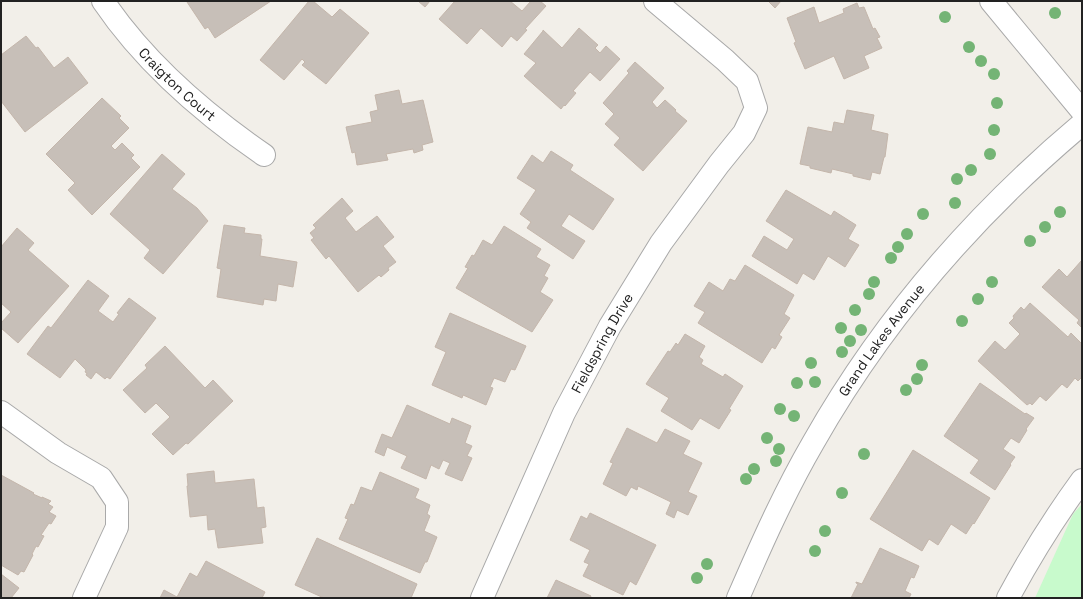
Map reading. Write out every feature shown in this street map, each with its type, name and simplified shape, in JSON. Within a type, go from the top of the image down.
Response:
[{"type":"street","name":"Craigton Court","points":[[103,1],[144,53],[187,96],[233,134],[264,155]]},
{"type":"street","name":"Fieldspring Drive","points":[[482,598],[564,413],[610,326],[662,243],[719,164],[744,133],[756,108],[747,81],[725,60],[655,1]]},
{"type":"street","points":[[991,1],[1082,111]]},
{"type":"street","name":"Grand Lakes Avenue","points":[[738,598],[775,515],[813,443],[856,373],[904,307],[956,245],[1007,191],[1082,124]]},
{"type":"street","points":[[1,412],[58,453],[101,478],[117,502],[116,527],[84,598]]},
{"type":"street","points":[[1008,598],[1022,572],[1064,504],[1082,480]]},
{"type":"green space","points":[[1082,504],[1082,598],[1035,598],[1073,514]]},
{"type":"building","points":[[271,1],[215,38],[208,27],[205,29],[187,2]]},
{"type":"building","points":[[309,1],[313,1],[332,17],[340,9],[369,33],[326,84],[302,65],[305,62],[302,59],[284,80],[260,60]]},
{"type":"building","points":[[418,1],[430,1],[425,7]]},
{"type":"building","points":[[455,1],[510,1],[522,11],[531,1],[540,1],[546,6],[525,29],[527,30],[517,41],[511,36],[502,47],[481,28],[467,44],[439,19]]},
{"type":"building","points":[[768,1],[781,1],[775,8]]},
{"type":"building","points":[[857,3],[859,8],[864,7],[873,29],[875,28],[880,37],[877,38],[882,48],[864,56],[869,68],[844,79],[834,56],[805,69],[794,43],[796,42],[787,18],[814,7],[819,23],[844,13],[843,9]]},
{"type":"building","points":[[579,28],[598,45],[595,48],[600,53],[606,46],[620,59],[600,81],[590,72],[573,91],[576,93],[561,109],[524,76],[536,63],[524,54],[543,30],[562,48]]},
{"type":"building","points":[[26,36],[36,48],[38,47],[54,68],[68,57],[88,83],[25,132],[1,101],[1,55]]},
{"type":"building","points":[[635,62],[664,88],[652,102],[657,108],[665,100],[687,121],[643,171],[614,145],[620,138],[605,124],[614,114],[603,103],[629,73],[627,71]]},
{"type":"building","points":[[399,90],[402,104],[423,100],[433,142],[422,145],[423,150],[414,153],[413,149],[386,154],[388,160],[357,165],[355,152],[352,153],[346,127],[372,122],[370,112],[378,110],[375,95]]},
{"type":"building","points":[[102,98],[121,116],[119,118],[129,128],[111,146],[115,150],[122,143],[134,155],[131,158],[140,167],[92,215],[68,190],[75,183],[46,154]]},
{"type":"building","points":[[847,110],[874,115],[871,130],[888,134],[885,157],[880,174],[872,172],[870,180],[832,169],[831,173],[800,164],[808,127],[832,132],[834,122],[844,124]]},
{"type":"building","points":[[551,151],[573,165],[570,170],[614,199],[593,230],[569,214],[561,226],[585,241],[573,259],[527,228],[531,222],[520,214],[536,190],[517,178],[532,155],[543,163]]},
{"type":"building","points":[[162,154],[185,174],[172,189],[197,208],[208,221],[163,274],[144,258],[150,250],[110,214]]},
{"type":"building","points":[[786,190],[831,216],[834,211],[856,225],[848,239],[859,245],[845,267],[828,256],[814,280],[803,273],[797,284],[752,256],[764,236],[787,250],[794,239],[766,221]]},
{"type":"building","points":[[342,198],[353,211],[345,218],[356,232],[377,216],[394,237],[383,246],[396,262],[388,268],[389,270],[381,277],[379,275],[358,292],[329,256],[326,259],[311,240],[314,238],[310,233],[316,228],[313,225]]},
{"type":"building","points":[[224,225],[245,228],[244,233],[261,235],[260,256],[297,262],[293,287],[278,284],[276,301],[264,299],[263,305],[217,297],[221,269],[217,268]]},
{"type":"building","points":[[504,226],[541,249],[536,257],[550,265],[544,276],[548,278],[540,292],[553,300],[532,332],[456,288],[468,268],[465,267],[472,255],[474,256],[483,240],[492,245]]},
{"type":"building","points":[[17,228],[34,243],[28,250],[69,286],[18,343],[1,328],[1,323],[11,312],[1,303],[1,247]]},
{"type":"building","points":[[1082,260],[1082,328],[1077,323],[1079,320],[1042,287],[1059,269],[1067,277]]},
{"type":"building","points":[[745,265],[794,295],[784,314],[790,318],[779,335],[782,337],[775,349],[772,347],[762,363],[698,323],[705,312],[694,306],[709,282],[723,291],[730,279],[735,281]]},
{"type":"building","points":[[88,280],[109,296],[98,311],[113,322],[119,314],[117,313],[129,298],[156,318],[110,379],[107,377],[105,379],[96,372],[91,379],[86,375],[86,370],[75,359],[60,378],[27,354],[48,326],[51,328]]},
{"type":"building","points":[[1030,303],[1068,337],[1071,333],[1082,344],[1082,377],[1078,381],[1075,378],[1067,388],[1062,384],[1046,401],[1040,396],[1032,405],[1030,403],[1027,405],[978,361],[995,341],[1005,350],[1020,334],[1009,323],[1021,307],[1024,310]]},
{"type":"building","points":[[450,313],[526,346],[515,370],[511,369],[505,382],[494,378],[490,387],[493,388],[486,405],[463,395],[462,398],[432,385],[446,352],[435,347]]},
{"type":"building","points":[[685,334],[705,346],[699,357],[703,360],[701,364],[723,377],[725,374],[743,386],[729,409],[731,410],[719,429],[700,418],[692,430],[661,411],[669,398],[646,384],[668,351],[670,352],[676,343],[678,345]]},
{"type":"building","points":[[165,346],[205,388],[213,380],[233,401],[188,444],[186,443],[173,455],[152,434],[170,417],[156,403],[145,413],[123,390],[147,368],[145,365]]},
{"type":"building","points":[[980,383],[1025,414],[1026,413],[1034,418],[1026,429],[1027,430],[1019,443],[1011,438],[1003,449],[1015,457],[995,490],[970,473],[979,460],[944,436]]},
{"type":"building","points":[[407,405],[450,424],[452,418],[471,426],[465,443],[472,446],[467,456],[472,458],[462,481],[445,474],[450,463],[443,460],[439,469],[431,465],[426,479],[401,468],[407,456],[387,447],[384,456],[375,452],[382,434],[392,438]]},
{"type":"building","points":[[627,428],[657,443],[665,429],[690,441],[683,454],[702,463],[688,492],[697,496],[688,515],[677,510],[674,518],[666,514],[671,502],[638,486],[637,490],[631,487],[626,496],[603,484],[613,463],[610,462]]},
{"type":"building","points":[[913,450],[990,498],[966,534],[951,524],[938,545],[929,539],[922,551],[870,519]]},
{"type":"building","points":[[214,471],[215,483],[254,479],[257,508],[264,507],[266,527],[261,528],[263,543],[218,548],[215,529],[208,530],[207,515],[190,517],[187,474]]},
{"type":"building","points":[[380,472],[419,489],[415,498],[430,505],[427,514],[430,516],[424,531],[437,537],[427,562],[425,562],[420,573],[339,539],[348,519],[345,518],[351,504],[354,505],[361,487],[372,491]]},
{"type":"building","points":[[1,475],[34,493],[33,494],[51,501],[48,504],[53,507],[49,512],[56,516],[41,535],[44,536],[38,547],[36,546],[24,572],[21,571],[18,575],[1,565]]},
{"type":"building","points":[[590,513],[656,545],[636,585],[630,581],[623,595],[583,576],[589,564],[584,562],[590,550],[570,540],[581,516],[587,519]]},
{"type":"building","points":[[317,538],[417,584],[411,598],[324,598],[295,585]]},
{"type":"building","points":[[880,548],[919,566],[914,578],[911,577],[905,591],[911,594],[909,598],[851,598],[858,584],[856,582],[862,584]]},
{"type":"building","points":[[206,561],[265,592],[262,598],[160,598],[164,590],[177,597],[190,573],[197,577]]},
{"type":"building","points":[[1,574],[19,588],[11,598],[1,598]]},
{"type":"building","points":[[556,580],[591,596],[590,598],[547,598]]}]
